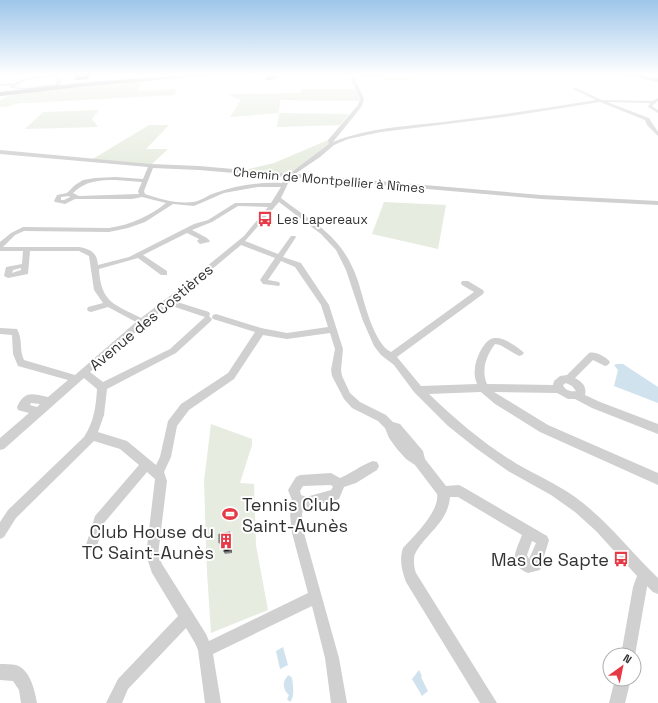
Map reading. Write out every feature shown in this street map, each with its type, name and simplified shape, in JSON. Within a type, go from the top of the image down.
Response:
[{"type":"street","points":[[332,144],[330,141],[358,108]]},
{"type":"street","points":[[288,177],[318,156],[332,144],[360,134],[557,108]]},
{"type":"street","points":[[613,108],[621,116],[649,124]]},
{"type":"street","points":[[618,108],[649,121],[649,124],[658,135]]},
{"type":"street","points":[[644,118],[651,117]]},
{"type":"street","name":"Chemin de Montpellier à Nîmes","points":[[0,152],[152,166],[199,168],[288,177],[541,197],[658,203]]},
{"type":"street","points":[[142,195],[141,191],[152,166]]},
{"type":"street","name":"Avenue des Costières","points":[[0,445],[142,322],[241,242],[276,201],[288,177]]},
{"type":"street","points":[[146,181],[95,179],[74,189],[72,195],[125,197],[142,195],[172,202],[193,204],[230,191],[269,184],[284,185]]},
{"type":"street","points":[[94,268],[116,264],[138,255],[187,230],[210,221],[237,204],[276,201],[324,234],[337,247],[344,258],[354,281],[375,339],[385,354],[391,357],[445,416],[478,443],[512,467],[568,499],[581,509],[611,536],[644,575],[658,587]]},
{"type":"street","points":[[0,247],[14,234],[23,229],[108,230],[123,228],[161,210],[172,202]]},
{"type":"street","points":[[187,230],[204,239]]},
{"type":"street","points":[[276,284],[266,282],[264,280],[293,237]]},
{"type":"street","points":[[241,242],[298,265],[325,305],[339,349],[336,370],[341,386],[347,396],[356,404],[382,418],[390,426],[390,431],[400,445],[413,459],[418,462],[443,492],[444,499],[440,512],[423,536],[410,549],[408,569],[416,586],[489,703]]},
{"type":"street","points":[[0,247],[27,249],[79,249],[90,252],[94,257],[95,282],[100,295],[110,304],[142,322]]},
{"type":"street","points":[[25,265],[27,249]]},
{"type":"street","points":[[138,255],[164,273]]},
{"type":"street","points":[[391,357],[480,292],[466,283]]},
{"type":"street","points":[[168,302],[210,317],[261,331],[287,336],[332,330]]},
{"type":"street","points":[[91,308],[110,304]]},
{"type":"street","points":[[102,387],[173,351],[210,317]]},
{"type":"street","points":[[0,331],[14,331],[18,337],[16,355],[21,363],[80,376],[102,387]]},
{"type":"street","points":[[158,473],[165,457],[172,424],[189,403],[231,376],[261,331]]},
{"type":"street","points":[[519,353],[506,345],[493,341],[482,355],[480,363],[480,374],[484,388],[500,402],[523,418],[551,434],[658,479]]},
{"type":"street","points":[[570,380],[571,376],[592,355],[605,362]]},
{"type":"street","points":[[578,396],[581,392],[579,386],[570,380],[560,380],[557,384],[559,389],[568,396],[578,396],[596,405],[658,429]]},
{"type":"street","points":[[0,533],[12,514],[94,431],[101,407],[102,387]]},
{"type":"street","points":[[420,390],[484,388],[559,389]]},
{"type":"street","points":[[39,412],[22,407],[29,398],[50,402]]},
{"type":"street","points":[[91,435],[123,445],[146,465],[158,473],[161,481],[152,555],[157,568],[201,639],[205,650],[213,703]]},
{"type":"street","points":[[92,545],[99,520],[146,465]]},
{"type":"street","points":[[338,484],[352,479],[373,466]]},
{"type":"street","points":[[299,502],[306,503],[335,495],[338,491],[338,484],[335,480],[300,481],[295,486],[294,492],[299,502],[296,515],[298,533],[332,658],[338,703]]},
{"type":"street","points":[[443,492],[459,491],[529,532]]},
{"type":"street","points":[[629,647],[640,587],[644,575]]},
{"type":"street","points":[[205,650],[316,596]]},
{"type":"street","points":[[114,703],[123,684],[187,617]]},
{"type":"street","points":[[0,672],[15,672],[22,678],[29,693],[29,703]]},
{"type":"street","points":[[617,703],[621,687]]},
{"type":"shaded area","points":[[236,108],[279,108],[279,113],[230,117]]},
{"type":"shaded area","points":[[99,110],[92,119],[98,127],[25,129],[43,112]]},
{"type":"shaded area","points":[[279,113],[349,114],[340,125],[277,127]]},
{"type":"shaded area","points":[[149,125],[169,125],[146,149],[168,149],[151,165],[91,160]]},
{"type":"shaded area","points":[[328,140],[330,144],[317,156],[287,174],[240,171],[274,163]]},
{"type":"shaded area","points":[[384,202],[446,205],[438,249],[372,234]]},
{"type":"shaded area","name":"Tennis Club Saint-Aunès","points":[[211,424],[252,439],[252,445],[240,483],[254,484],[256,545],[268,610],[211,633],[204,481]]},
{"type":"water","points":[[623,364],[658,387],[658,403],[614,386],[618,370],[614,365]]},
{"type":"water","points":[[283,647],[288,665],[280,669],[276,651]]},
{"type":"water","points":[[419,670],[428,691],[422,696],[412,679]]},
{"type":"water","points":[[289,675],[292,678],[293,687],[293,697],[290,702],[287,699],[289,695],[284,687],[285,679]]},
{"type":"building","name":"Club House du TC Saint-Aunès","points":[[230,532],[230,551],[224,552],[224,542],[219,543],[219,534]]},
{"type":"place","name":"Les Lapereaux","points":[[265,219]]},
{"type":"place","name":"Tennis Club Saint-Aunès","points":[[230,514]]},
{"type":"place","name":"Club House du TC Saint-Aunès","points":[[226,541]]},
{"type":"place","name":"Mas de Sapte","points":[[621,559]]}]
